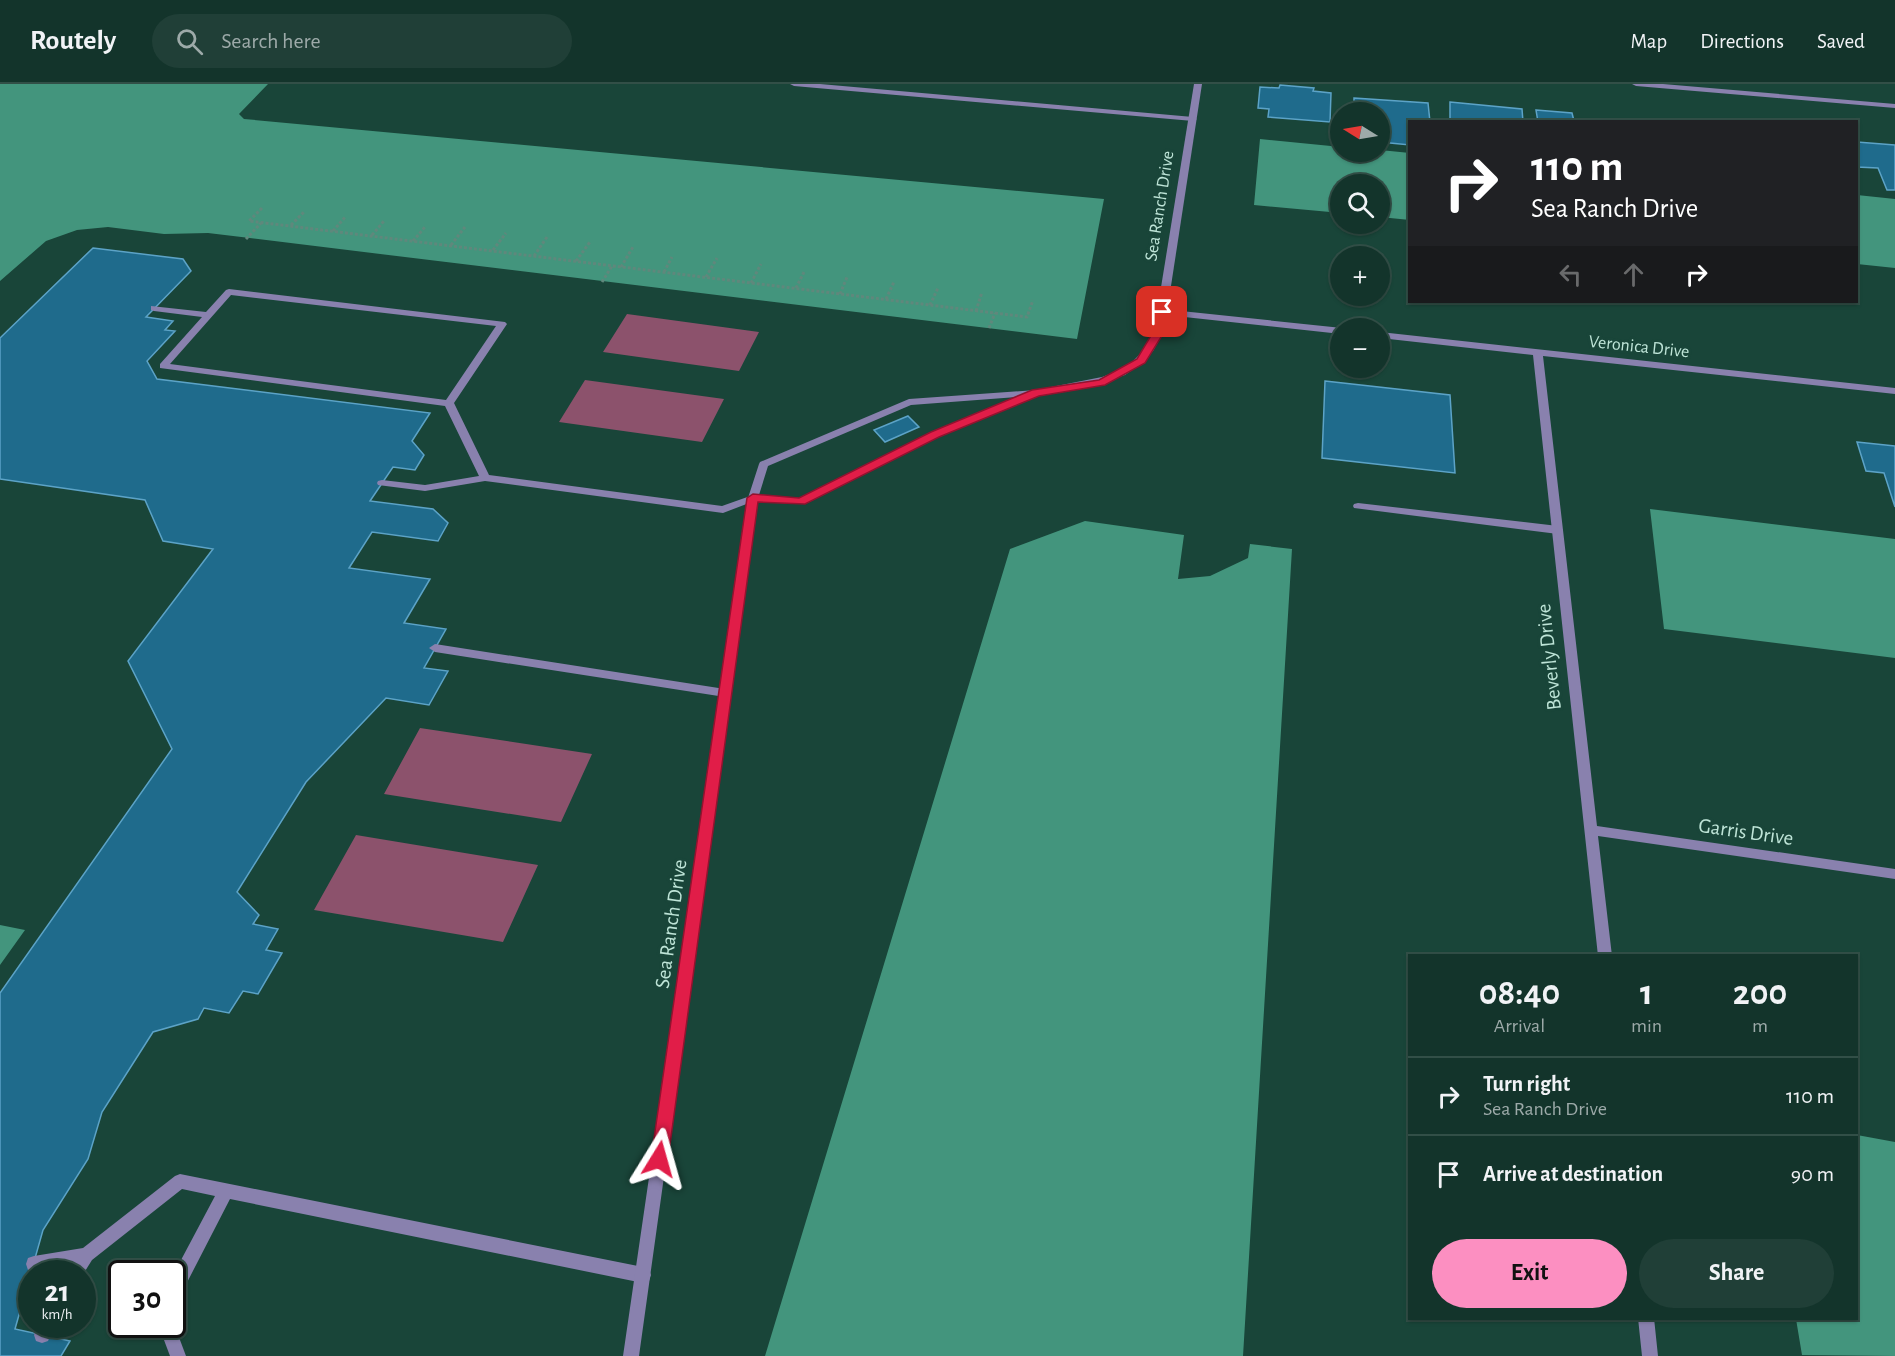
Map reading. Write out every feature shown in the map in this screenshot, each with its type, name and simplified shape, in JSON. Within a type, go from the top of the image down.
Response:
[{"type":"street","points":[[794,84],[1193,119]]},
{"type":"street","name":"Sea Ranch Drive","points":[[632,1356],[753,498],[764,464],[909,402],[1036,393],[1102,383],[1142,361],[1158,334],[1198,84]]},
{"type":"street","points":[[1636,84],[1895,106]]},
{"type":"street","points":[[229,292],[502,324],[449,403],[163,366],[229,292]]},
{"type":"street","points":[[154,308],[209,315]]},
{"type":"street","points":[[1162,312],[1330,330]]},
{"type":"street","name":"Veronica Drive","points":[[1390,336],[1895,391]]},
{"type":"street","name":"Beverly Drive","points":[[1538,353],[1605,954]]},
{"type":"street","name":"Sea Ranch Drive","points":[[753,498],[801,502],[935,435],[1036,393]]},
{"type":"street","points":[[449,403],[485,478]]},
{"type":"street","points":[[382,483],[424,488],[485,478],[723,510],[753,498]]},
{"type":"street","points":[[1358,506],[1558,530]]},
{"type":"street","points":[[435,648],[725,693]]},
{"type":"street","name":"Garris Drive","points":[[1591,830],[1895,874]]},
{"type":"street","points":[[83,1260],[86,1255],[180,1181],[643,1275]]},
{"type":"street","points":[[186,1267],[226,1191]]},
{"type":"street","points":[[57,1260],[86,1255]]},
{"type":"street","points":[[1646,1320],[1650,1356]]},
{"type":"street","points":[[171,1338],[178,1356]]},
{"type":"path","points":[[262,208],[249,221],[1027,317],[1033,300]]},
{"type":"path","points":[[290,226],[304,212]]},
{"type":"path","points":[[333,231],[346,216]]},
{"type":"path","points":[[371,236],[384,221]]},
{"type":"path","points":[[246,239],[261,222]]},
{"type":"path","points":[[413,241],[425,227]]},
{"type":"path","points":[[450,246],[465,227]]},
{"type":"path","points":[[493,251],[506,233]]},
{"type":"path","points":[[534,256],[547,237]]},
{"type":"path","points":[[576,261],[590,242]]},
{"type":"path","points":[[621,267],[633,247]]},
{"type":"path","points":[[664,272],[672,257]]},
{"type":"path","points":[[706,277],[717,258]]},
{"type":"path","points":[[751,283],[761,264]]},
{"type":"path","points":[[602,282],[612,266]]},
{"type":"path","points":[[796,288],[804,272]]},
{"type":"path","points":[[840,294],[847,277]]},
{"type":"path","points":[[886,299],[894,282]]},
{"type":"path","points":[[930,305],[938,288]]},
{"type":"path","points":[[976,311],[982,292]]},
{"type":"path","points":[[989,328],[995,313]]},
{"type":"shaded area","points":[[0,84],[268,84],[239,114],[244,119],[1104,199],[1077,339],[208,233],[164,234],[108,227],[77,230],[46,241],[0,281]]},
{"type":"shaded area","points":[[1260,139],[1330,146],[1330,162],[1390,162],[1390,151],[1408,153],[1408,220],[1390,218],[1390,174],[1330,174],[1330,212],[1254,205]]},
{"type":"shaded area","points":[[1858,195],[1895,199],[1895,268],[1858,264]]},
{"type":"shaded area","points":[[627,314],[759,332],[739,371],[603,352]]},
{"type":"shaded area","points":[[585,380],[724,399],[702,442],[559,422]]},
{"type":"shaded area","points":[[1650,509],[1895,539],[1895,658],[1664,629]]},
{"type":"shaded area","points":[[1085,521],[1184,535],[1178,579],[1210,576],[1248,558],[1250,544],[1292,549],[1243,1356],[765,1356],[1010,549]]},
{"type":"shaded area","points":[[420,728],[592,754],[561,822],[384,794]]},
{"type":"shaded area","points":[[356,835],[538,865],[503,942],[314,910]]},
{"type":"shaded area","points":[[0,925],[25,930],[0,965]]},
{"type":"shaded area","points":[[1858,1135],[1895,1142],[1895,1356],[1802,1355],[1796,1320],[1858,1320]]},
{"type":"building","points":[[1280,85],[1314,88],[1313,91],[1331,93],[1330,122],[1268,117],[1269,109],[1258,108],[1260,87],[1279,88]]},
{"type":"building","points":[[1354,98],[1428,103],[1430,120],[1408,120],[1408,145],[1390,143],[1390,102],[1354,102]]},
{"type":"building","points":[[1450,102],[1522,109],[1523,120],[1450,120]]},
{"type":"building","points":[[1536,110],[1572,113],[1574,120],[1538,120]]},
{"type":"building","points":[[1858,142],[1895,145],[1895,190],[1887,190],[1878,168],[1858,167]]},
{"type":"building","points":[[93,248],[183,259],[191,271],[146,317],[173,321],[165,330],[175,331],[147,361],[157,379],[430,413],[412,441],[424,455],[415,470],[393,467],[370,501],[433,509],[448,523],[438,541],[372,532],[349,568],[430,579],[404,623],[446,629],[424,668],[448,671],[429,705],[386,698],[306,782],[237,892],[259,915],[253,924],[278,929],[266,950],[282,953],[258,994],[243,991],[229,1013],[204,1008],[198,1019],[153,1032],[102,1112],[88,1159],[43,1230],[35,1260],[18,1260],[18,1318],[15,1329],[18,1330],[18,1338],[56,1338],[70,1341],[61,1356],[0,1356],[0,993],[172,749],[128,661],[213,549],[163,541],[145,500],[0,479],[0,338]]},
{"type":"building","points":[[1325,381],[1450,395],[1455,473],[1322,458]]},
{"type":"building","points":[[908,416],[919,427],[885,442],[874,430]]},
{"type":"building","points":[[1857,442],[1895,446],[1895,507],[1884,473],[1866,471]]},
{"type":"route","points":[[659,1159],[753,498],[801,502],[935,435],[1036,393],[1102,383],[1142,361],[1158,334],[1162,312]]}]
